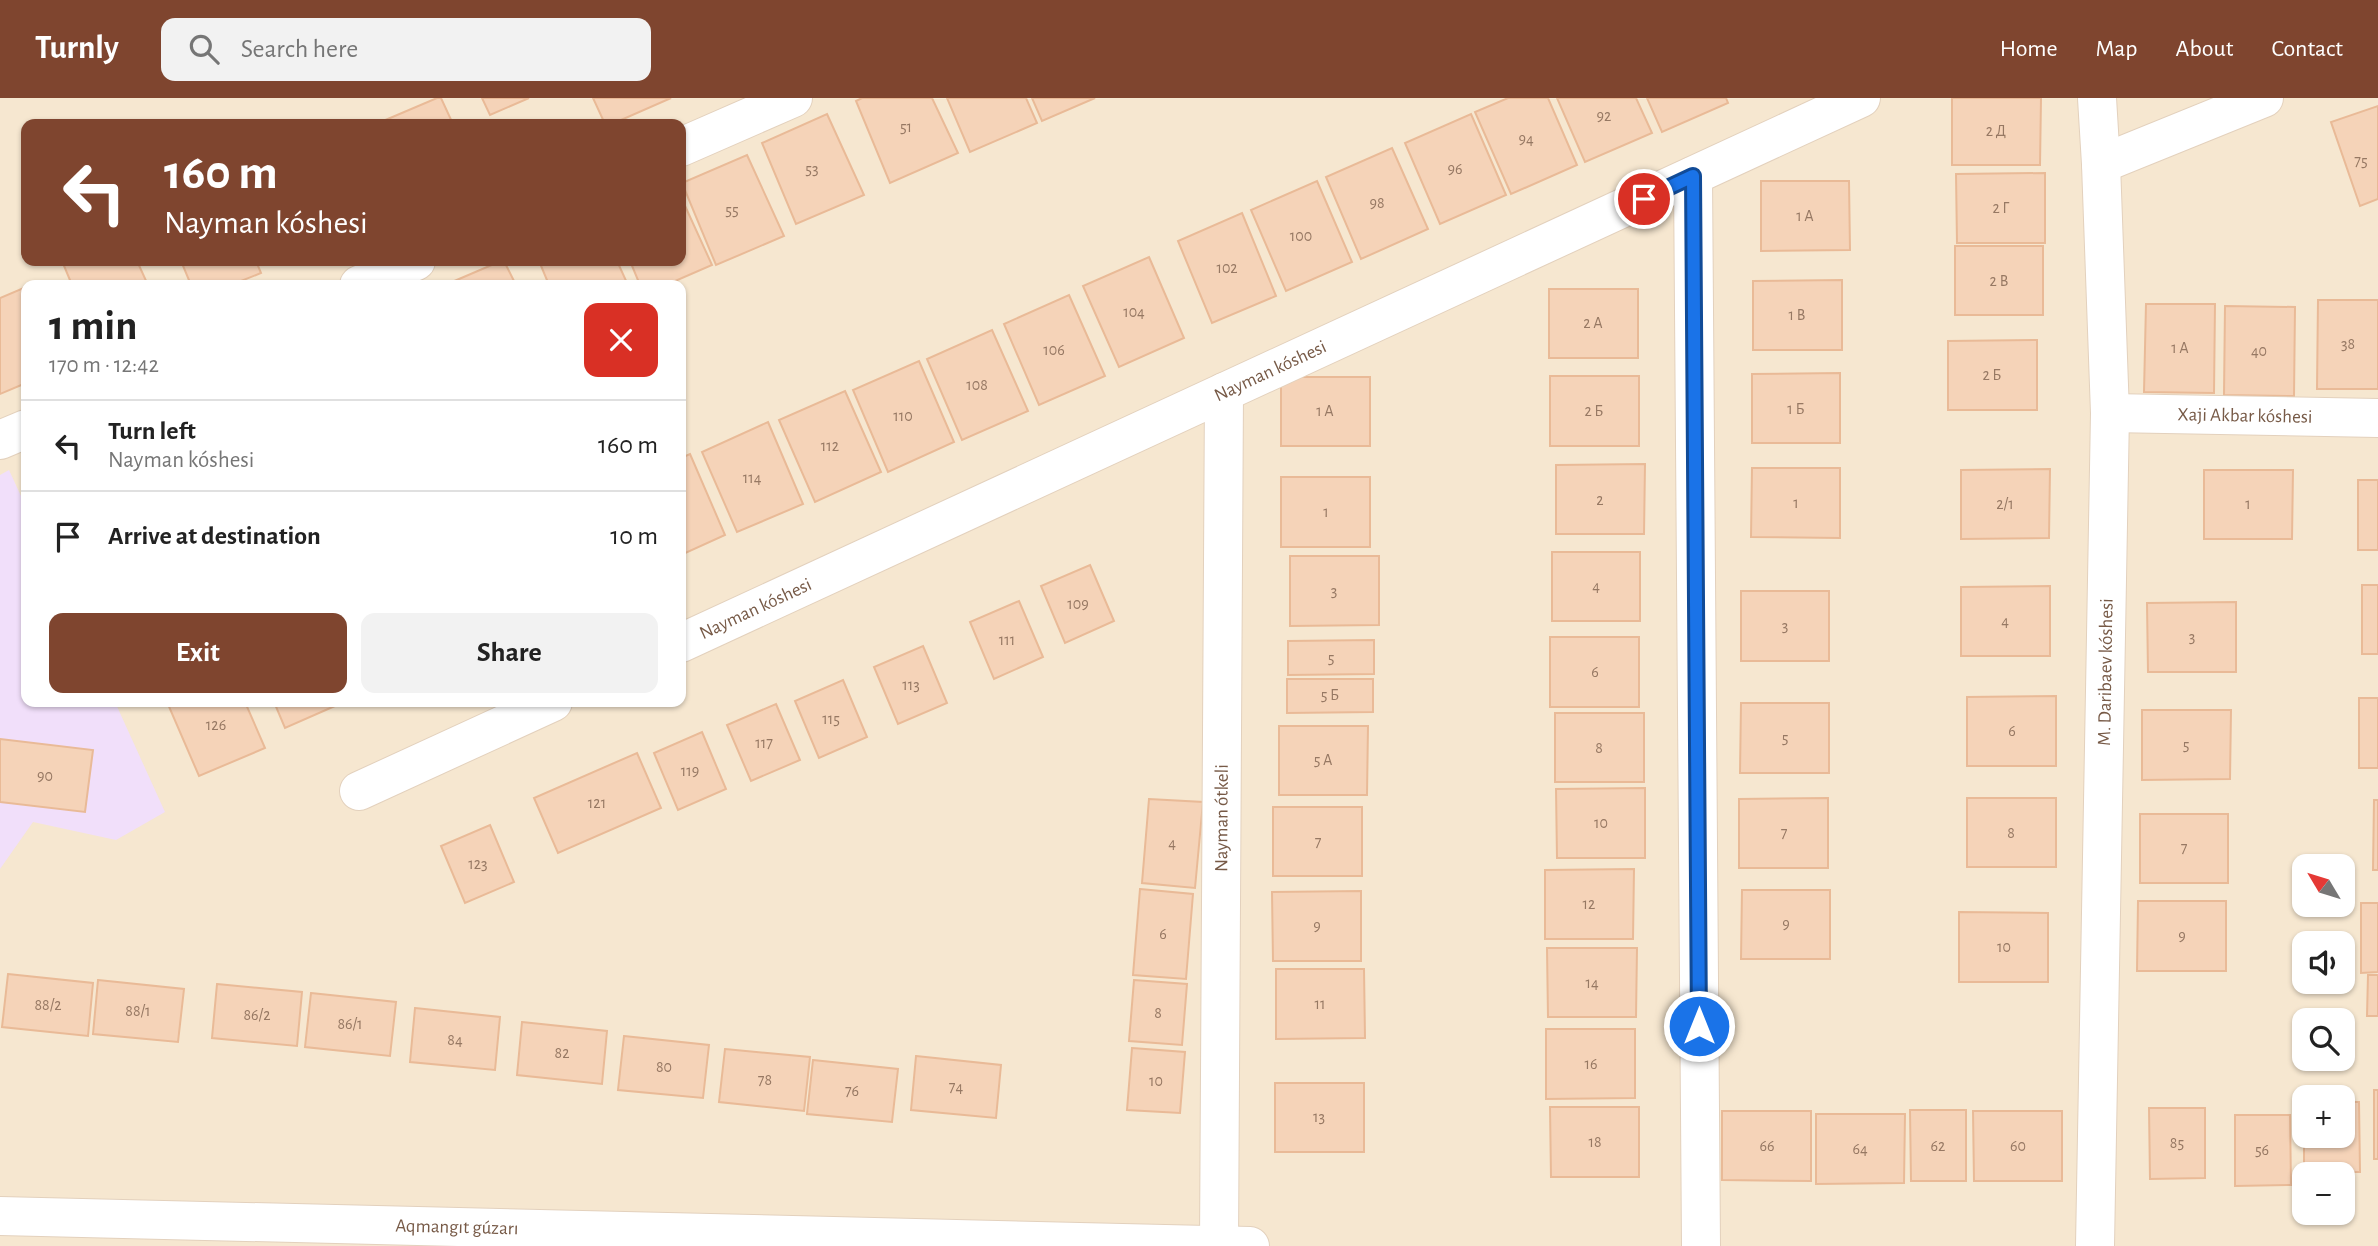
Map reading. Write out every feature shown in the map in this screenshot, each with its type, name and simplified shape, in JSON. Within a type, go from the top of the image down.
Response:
[{"type":"street","points":[[686,144],[793,98]]},
{"type":"street","name":"Nayman kóshesi","points":[[686,641],[1861,98]]},
{"type":"street","name":"M. Daribaev kóshesi","points":[[2095,1246],[2110,414],[2096,98]]},
{"type":"street","points":[[2101,164],[2264,98]]},
{"type":"street","points":[[1693,176],[1700,1246]]},
{"type":"street","points":[[371,280],[404,266]]},
{"type":"street","name":"Nayman ótkeli","points":[[1219,1245],[1224,392]]},
{"type":"street","name":"Xaji Akbar kóshesi","points":[[2110,414],[2378,418]]},
{"type":"street","points":[[0,440],[21,431]]},
{"type":"street","points":[[359,791],[542,707]]},
{"type":"street","name":"Aqmangıt gúzarı","points":[[23,1226],[1250,1246]]},
{"type":"shaded area","points":[[0,98],[2378,98],[2378,1246],[0,1246]]},
{"type":"shaded area","points":[[9,470],[21,496],[21,707],[117,707],[165,812],[116,840],[33,822],[0,869],[0,475]]},
{"type":"building","points":[[441,98],[451,119],[388,119]]},
{"type":"building","points":[[482,98],[529,98],[490,115]]},
{"type":"building","points":[[593,98],[671,98],[623,119],[603,119]]},
{"type":"building","points":[[862,98],[932,98],[958,153],[890,183],[856,101]]},
{"type":"building","points":[[947,98],[1026,98],[1037,123],[970,152]]},
{"type":"building","points":[[1032,98],[1095,98],[1042,121]]},
{"type":"building","points":[[1508,98],[1548,98],[1577,165],[1511,194],[1475,112]]},
{"type":"building","points":[[1557,98],[1636,98],[1652,133],[1585,162]]},
{"type":"building","points":[[1647,98],[1726,98],[1728,103],[1662,132]]},
{"type":"building","points":[[1952,98],[2041,98],[2040,165],[1952,165]]},
{"type":"building","points":[[2378,106],[2378,199],[2360,206],[2331,122]]},
{"type":"building","points":[[827,114],[864,195],[796,224],[762,143]]},
{"type":"building","points":[[1471,114],[1506,195],[1440,224],[1405,143]]},
{"type":"building","points":[[1392,148],[1428,229],[1361,259],[1326,177]]},
{"type":"building","points":[[747,155],[784,236],[716,265],[686,193],[686,181]]},
{"type":"building","points":[[2045,173],[2045,243],[1957,243],[1956,174]]},
{"type":"building","points":[[1317,181],[1352,262],[1286,291],[1251,210]]},
{"type":"building","points":[[1761,181],[1849,181],[1850,250],[1761,251]]},
{"type":"building","points":[[686,208],[712,265],[678,280],[638,280],[632,266],[686,266]]},
{"type":"building","points":[[1242,213],[1276,296],[1212,323],[1178,241]]},
{"type":"building","points":[[1955,246],[2043,246],[2043,315],[1955,315]]},
{"type":"building","points":[[1149,257],[1184,338],[1119,367],[1083,286]]},
{"type":"building","points":[[64,266],[139,266],[146,280],[70,280]]},
{"type":"building","points":[[183,266],[258,266],[261,273],[244,280],[189,280]]},
{"type":"building","points":[[489,266],[506,266],[514,280],[457,280]]},
{"type":"building","points":[[541,266],[619,266],[626,280],[547,280]]},
{"type":"building","points":[[1842,280],[1842,350],[1753,350],[1753,281]]},
{"type":"building","points":[[21,289],[21,385],[0,394],[0,298]]},
{"type":"building","points":[[1549,289],[1638,289],[1638,358],[1549,358]]},
{"type":"building","points":[[1069,295],[1105,376],[1039,405],[1004,324]]},
{"type":"building","points":[[2318,300],[2378,300],[2378,389],[2317,389]]},
{"type":"building","points":[[2146,304],[2215,304],[2214,393],[2144,392]]},
{"type":"building","points":[[2225,306],[2295,307],[2294,396],[2224,395]]},
{"type":"building","points":[[992,330],[1028,411],[962,440],[927,359]]},
{"type":"building","points":[[2037,340],[2037,410],[1948,410],[1948,341]]},
{"type":"building","points":[[919,361],[954,442],[888,472],[853,390]]},
{"type":"building","points":[[1840,373],[1840,443],[1752,443],[1752,374]]},
{"type":"building","points":[[1550,376],[1639,376],[1639,446],[1550,446]]},
{"type":"building","points":[[1281,377],[1370,377],[1370,446],[1281,446]]},
{"type":"building","points":[[845,391],[881,472],[815,502],[779,420]]},
{"type":"building","points":[[768,422],[803,504],[737,532],[702,452]]},
{"type":"building","points":[[690,454],[725,535],[686,553],[686,456]]},
{"type":"building","points":[[1645,464],[1644,534],[1556,534],[1556,465]]},
{"type":"building","points":[[1752,468],[1840,468],[1840,538],[1751,537]]},
{"type":"building","points":[[2050,469],[2049,538],[1961,539],[1961,470]]},
{"type":"building","points":[[2204,470],[2293,470],[2292,539],[2204,539]]},
{"type":"building","points":[[1281,477],[1370,477],[1370,547],[1281,547]]},
{"type":"building","points":[[2358,480],[2378,480],[2378,550],[2358,550]]},
{"type":"building","points":[[1552,552],[1640,552],[1640,621],[1552,621]]},
{"type":"building","points":[[1290,556],[1379,556],[1379,625],[1290,626]]},
{"type":"building","points":[[1090,565],[1114,621],[1065,643],[1041,586]]},
{"type":"building","points":[[2362,585],[2378,585],[2378,654],[2362,654]]},
{"type":"building","points":[[2050,586],[2050,656],[1961,656],[1961,587]]},
{"type":"building","points":[[1741,591],[1829,591],[1829,661],[1741,661]]},
{"type":"building","points":[[1019,601],[1043,657],[994,679],[970,622]]},
{"type":"building","points":[[2236,602],[2236,672],[2148,672],[2147,603]]},
{"type":"building","points":[[1550,637],[1639,637],[1639,707],[1550,707]]},
{"type":"building","points":[[1374,640],[1374,674],[1288,675],[1288,641]]},
{"type":"building","points":[[923,646],[947,703],[898,724],[874,667]]},
{"type":"building","points":[[1287,679],[1373,679],[1373,712],[1287,713]]},
{"type":"building","points":[[843,680],[867,737],[819,758],[795,701]]},
{"type":"building","points":[[2056,696],[2056,766],[1967,766],[1967,697]]},
{"type":"building","points":[[2359,698],[2378,698],[2378,768],[2359,768]]},
{"type":"building","points":[[1741,703],[1829,703],[1829,773],[1740,773]]},
{"type":"building","points":[[776,704],[800,760],[751,781],[727,725]]},
{"type":"building","points":[[169,707],[247,707],[265,748],[199,776]]},
{"type":"building","points":[[276,707],[333,707],[285,728]]},
{"type":"building","points":[[2142,710],[2231,710],[2230,779],[2142,780]]},
{"type":"building","points":[[1555,713],[1644,713],[1644,782],[1555,782]]},
{"type":"building","points":[[1279,726],[1368,726],[1367,795],[1279,795]]},
{"type":"building","points":[[702,732],[726,789],[678,810],[654,753]]},
{"type":"building","points":[[0,739],[93,750],[85,812],[0,802]]},
{"type":"building","points":[[637,753],[661,808],[558,853],[534,798]]},
{"type":"building","points":[[1645,788],[1645,858],[1557,858],[1556,789]]},
{"type":"building","points":[[1828,798],[1828,868],[1739,868],[1739,799]]},
{"type":"building","points":[[1967,798],[2056,798],[2056,867],[1967,867]]},
{"type":"building","points":[[1149,799],[1203,802],[1195,888],[1142,883]]},
{"type":"building","points":[[2374,800],[2378,800],[2378,870],[2373,870]]},
{"type":"building","points":[[1273,807],[1362,807],[1362,876],[1273,876]]},
{"type":"building","points":[[2140,814],[2228,814],[2228,883],[2140,883]]},
{"type":"building","points":[[490,825],[514,882],[465,903],[441,846]]},
{"type":"building","points":[[1634,869],[1633,939],[1545,939],[1545,870]]},
{"type":"building","points":[[1140,889],[1193,894],[1186,979],[1133,975]]},
{"type":"building","points":[[1742,890],[1830,890],[1830,959],[1741,959]]},
{"type":"building","points":[[1361,891],[1361,961],[1273,961],[1272,892]]},
{"type":"building","points":[[2138,901],[2226,901],[2226,971],[2137,971]]},
{"type":"building","points":[[2361,903],[2378,903],[2378,972],[2361,973]]},
{"type":"building","points":[[1959,912],[2048,913],[2048,982],[1959,982]]},
{"type":"building","points":[[1547,948],[1637,948],[1636,1017],[1548,1017]]},
{"type":"building","points":[[1276,969],[1364,969],[1365,1038],[1276,1039]]},
{"type":"building","points":[[8,974],[93,983],[88,1036],[2,1027]]},
{"type":"building","points":[[2368,975],[2378,975],[2378,1016],[2367,1016]]},
{"type":"building","points":[[98,980],[184,989],[178,1042],[93,1034]]},
{"type":"building","points":[[1134,980],[1187,984],[1182,1045],[1129,1041]]},
{"type":"building","points":[[217,984],[302,992],[297,1046],[212,1038]]},
{"type":"building","points":[[311,993],[396,1002],[390,1056],[305,1047]]},
{"type":"building","points":[[415,1008],[500,1017],[495,1070],[410,1062]]},
{"type":"building","points":[[522,1022],[607,1031],[602,1084],[517,1075]]},
{"type":"building","points":[[1546,1029],[1635,1029],[1635,1098],[1546,1099]]},
{"type":"building","points":[[624,1036],[709,1045],[703,1098],[618,1090]]},
{"type":"building","points":[[1132,1048],[1185,1052],[1180,1113],[1127,1110]]},
{"type":"building","points":[[725,1049],[810,1057],[804,1111],[719,1102]]},
{"type":"building","points":[[916,1056],[1001,1065],[996,1118],[911,1110]]},
{"type":"building","points":[[813,1060],[898,1069],[892,1122],[807,1114]]},
{"type":"building","points":[[1275,1083],[1364,1083],[1364,1152],[1275,1152]]},
{"type":"building","points":[[2374,1090],[2378,1090],[2378,1159],[2374,1159]]},
{"type":"building","points":[[2355,1102],[2359,1102],[2360,1172],[2355,1172],[2355,1162],[2304,1162],[2304,1148],[2355,1148]]},
{"type":"building","points":[[1550,1107],[1639,1107],[1639,1177],[1551,1177]]},
{"type":"building","points":[[2149,1108],[2205,1108],[2205,1178],[2150,1179]]},
{"type":"building","points":[[1910,1110],[1966,1110],[1966,1181],[1911,1181]]},
{"type":"building","points":[[1722,1111],[1811,1111],[1811,1181],[1722,1180]]},
{"type":"building","points":[[1973,1111],[2062,1111],[2062,1181],[1974,1181]]},
{"type":"building","points":[[1816,1114],[1905,1114],[1904,1183],[1816,1184]]},
{"type":"building","points":[[2235,1115],[2290,1115],[2291,1185],[2235,1186]]},
{"type":"route","points":[[1644,199],[1693,176],[1699,1026]]}]
